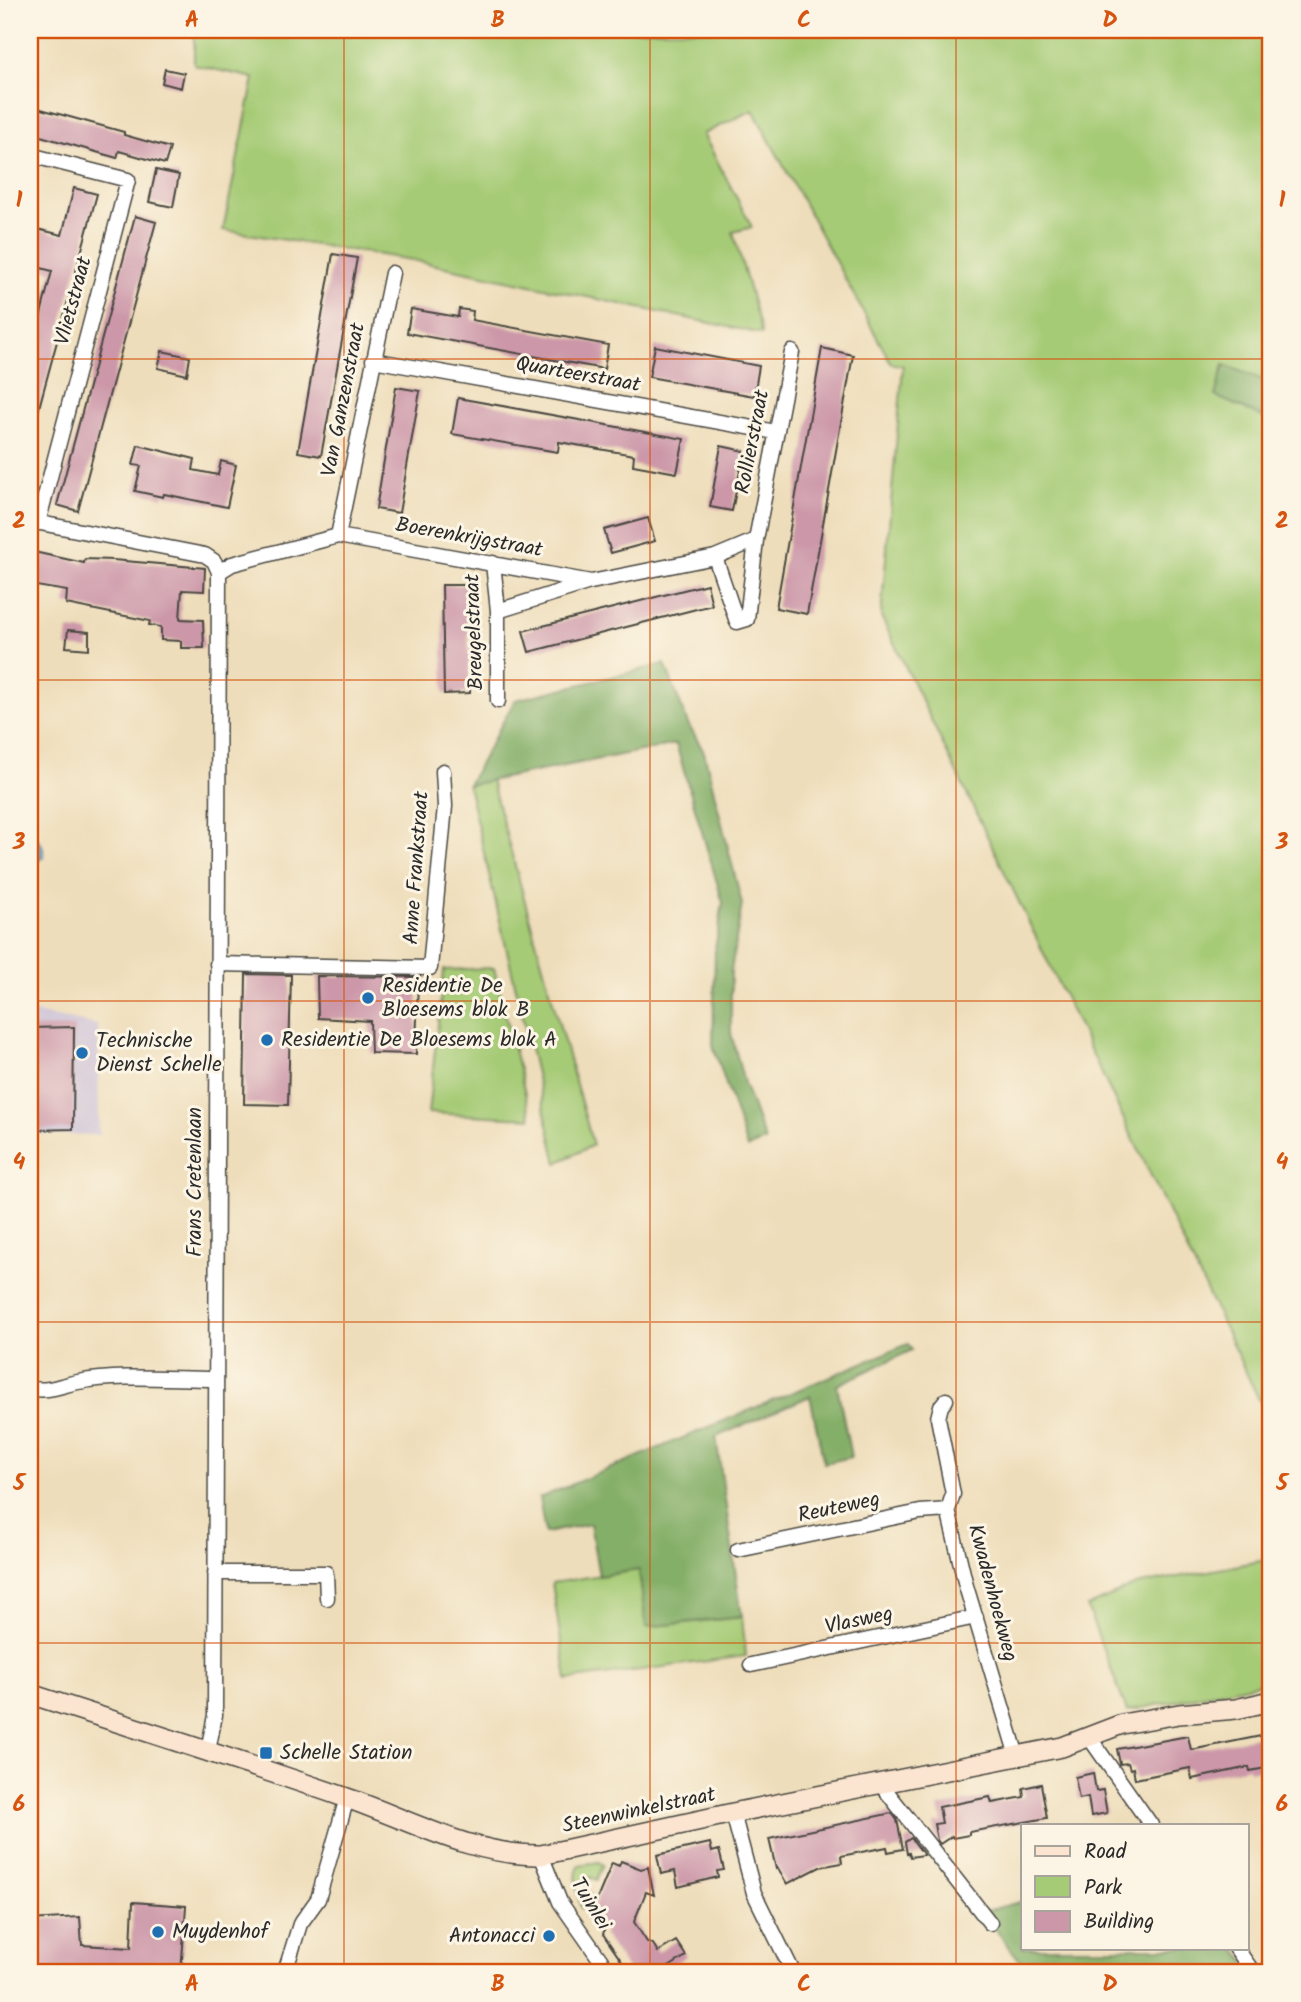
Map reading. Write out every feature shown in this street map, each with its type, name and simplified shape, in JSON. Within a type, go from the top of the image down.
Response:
[{"type":"street","name":"Vlietstraat","points":[[30,155],[128,180],[34,522]]},
{"type":"street","name":"Van Ganzenstraat","points":[[338,536],[392,273]]},
{"type":"street","name":"Rollierstraat","points":[[715,557],[737,622],[747,620],[756,540],[792,352]]},
{"type":"street","name":"Quarteerstraat","points":[[373,360],[776,432]]},
{"type":"street","points":[[34,522],[205,555],[214,561],[219,572]]},
{"type":"street","name":"Boerenkrijgstraat","points":[[219,572],[232,564],[338,536],[591,582],[715,557],[756,540]]},
{"type":"street","name":"Breugelstraat","points":[[493,563],[498,611],[498,701]]},
{"type":"street","name":"Frans Cretenlaan","points":[[208,1751],[215,1716],[219,572]]},
{"type":"street","points":[[498,611],[591,582]]},
{"type":"street","name":"Anne Frankstraat","points":[[217,964],[430,968],[445,806],[443,771]]},
{"type":"street","points":[[30,1388],[48,1390],[101,1379],[215,1379]]},
{"type":"street","name":"Kwadenhoekweg","points":[[946,1400],[938,1418],[953,1494],[948,1510],[966,1586],[1017,1756]]},
{"type":"street","name":"Reuteweg","points":[[738,1550],[920,1512],[948,1510]]},
{"type":"street","points":[[215,1573],[326,1573],[327,1598]]},
{"type":"street","name":"Vlasweg","points":[[751,1665],[976,1618]]},
{"type":"street","name":"Steenwinkelstraat","points":[[30,1695],[347,1798],[477,1847],[519,1855],[541,1855],[733,1813],[1062,1747],[1122,1724],[1179,1714],[1236,1709],[1271,1701]]},
{"type":"street","points":[[1089,1737],[1150,1824]]},
{"type":"street","points":[[880,1783],[990,1923]]},
{"type":"street","points":[[285,1972],[300,1924],[318,1899],[347,1798]]},
{"type":"street","points":[[733,1813],[754,1893],[793,1972]]},
{"type":"street","name":"Tuinlei","points":[[541,1855],[560,1902],[610,1972]]},
{"type":"street","points":[[1237,1950],[1253,1972]]},
{"type":"shaded area","name":"Technische Dienst Schelle","points":[[30,1012],[98,1025],[99,1135],[30,1134]]},
{"type":"green space","points":[[194,30],[1271,30],[1271,1415],[1267,1416],[881,616],[903,366],[891,363],[753,110],[703,134],[752,227],[733,232],[762,334],[412,260],[223,230],[254,78],[194,65]]},
{"type":"green space","points":[[1224,365],[1271,383],[1271,421],[1215,396]]},
{"type":"green space","points":[[665,664],[688,724],[704,752],[742,904],[731,971],[731,1033],[744,1083],[765,1141],[747,1148],[713,1045],[715,949],[723,903],[676,744],[468,785],[515,700]]},
{"type":"green space","points":[[491,780],[593,1145],[557,1163],[468,785]]},
{"type":"green space","points":[[494,968],[531,1118],[428,1113],[444,970]]},
{"type":"green space","points":[[908,1344],[912,1350],[837,1385],[851,1457],[824,1463],[810,1396],[716,1437],[742,1617],[646,1627],[639,1570],[599,1576],[590,1524],[545,1533],[539,1498]]},
{"type":"green space","points":[[1271,1559],[1271,1681],[1127,1711],[1087,1607],[1136,1585]]},
{"type":"green space","points":[[639,1569],[646,1627],[742,1617],[746,1656],[567,1680],[552,1583]]},
{"type":"green space","points":[[599,1862],[603,1865],[597,1880],[590,1877],[584,1891],[591,1894],[586,1907],[581,1908],[577,1891],[577,1870],[579,1865]]},
{"type":"green space","points":[[1021,1902],[1021,1950],[1237,1950],[1253,1972],[1029,1972],[982,1912]]},
{"type":"water","points":[[30,831],[43,848],[43,857],[30,866]]},
{"type":"building","points":[[165,69],[184,73],[181,88],[162,83]]},
{"type":"building","points":[[30,106],[124,132],[124,135],[170,148],[165,164],[119,151],[117,158],[30,133]]},
{"type":"building","points":[[156,170],[179,175],[173,207],[149,202]]},
{"type":"building","points":[[74,188],[97,194],[34,426],[30,425],[30,356],[52,271],[30,265],[30,255],[37,229],[62,235]]},
{"type":"building","points":[[135,216],[156,222],[78,511],[57,505]]},
{"type":"building","points":[[333,254],[357,258],[321,456],[298,452]]},
{"type":"building","points":[[411,309],[458,317],[459,309],[473,311],[472,320],[608,345],[604,369],[407,333]]},
{"type":"building","points":[[655,346],[759,366],[754,396],[649,377]]},
{"type":"building","points":[[822,348],[853,355],[807,614],[776,608]]},
{"type":"building","points":[[162,351],[190,357],[187,375],[158,368]]},
{"type":"building","points":[[396,387],[420,391],[399,513],[376,509]]},
{"type":"building","points":[[458,398],[684,439],[677,473],[633,465],[634,455],[559,442],[558,452],[452,434]]},
{"type":"building","points":[[138,445],[195,459],[193,470],[218,475],[221,461],[236,465],[227,507],[135,491],[141,466],[133,465]]},
{"type":"building","points":[[721,446],[744,451],[732,511],[710,507]]},
{"type":"building","points":[[648,518],[655,541],[611,553],[604,530]]},
{"type":"building","points":[[34,552],[84,563],[85,559],[113,560],[205,568],[204,591],[182,590],[180,619],[203,620],[204,648],[181,648],[181,641],[161,640],[161,627],[149,625],[150,621],[66,604],[67,591],[30,585]]},
{"type":"building","points":[[707,584],[712,605],[529,652],[523,631]]},
{"type":"building","points":[[442,585],[467,585],[470,693],[444,694]]},
{"type":"building","points":[[68,630],[89,632],[89,649],[66,647]]},
{"type":"building","name":"Residentie De Bloesems blok A","points":[[246,974],[291,975],[288,1105],[244,1104]]},
{"type":"building","name":"Residentie De Bloesems blok B","points":[[317,976],[418,977],[416,1054],[371,1053],[370,1021],[318,1018]]},
{"type":"building","points":[[74,1027],[73,1129],[30,1130],[30,1028]]},
{"type":"building","points":[[1271,1734],[1271,1767],[1250,1771],[1249,1767],[1192,1779],[1190,1768],[1135,1779],[1133,1768],[1130,1769],[1128,1763],[1120,1764],[1117,1749],[1188,1736],[1191,1750]]},
{"type":"building","points":[[1093,1773],[1096,1791],[1103,1790],[1107,1813],[1091,1816],[1088,1797],[1079,1799],[1075,1777]]},
{"type":"building","points":[[1041,1784],[1047,1818],[969,1832],[969,1835],[952,1836],[940,1844],[937,1840],[934,1824],[942,1823],[939,1807],[990,1797],[992,1803],[1024,1797],[1023,1788]]},
{"type":"building","points":[[892,1813],[897,1820],[903,1849],[888,1852],[887,1847],[841,1856],[842,1863],[820,1867],[787,1884],[778,1868],[776,1869],[769,1839]]},
{"type":"building","points":[[911,1838],[924,1855],[910,1857],[909,1853],[907,1854],[905,1842]]},
{"type":"building","points":[[710,1843],[712,1852],[719,1850],[724,1870],[717,1871],[718,1877],[678,1887],[675,1871],[661,1874],[657,1855]]},
{"type":"building","points":[[621,1861],[641,1869],[648,1867],[654,1895],[646,1892],[634,1922],[647,1942],[653,1944],[658,1952],[676,1941],[686,1956],[661,1972],[629,1972],[603,1934],[606,1926],[596,1923],[598,1919],[590,1916],[612,1863],[619,1866]]},
{"type":"building","name":"Muydenhof","points":[[133,1902],[186,1906],[181,1972],[31,1972],[30,1920],[80,1917],[82,1945],[131,1948]]},
{"type":"place","name":"Residentie De Bloesems blok B","points":[[368,998]]},
{"type":"place","name":"Residentie De Bloesems blok A","points":[[267,1040]]},
{"type":"place","name":"Technische Dienst Schelle","points":[[82,1053]]},
{"type":"place","name":"Schelle Station","points":[[266,1753]]},
{"type":"place","name":"Muydenhof","points":[[158,1932]]},
{"type":"place","name":"Antonacci","points":[[549,1936]]}]
